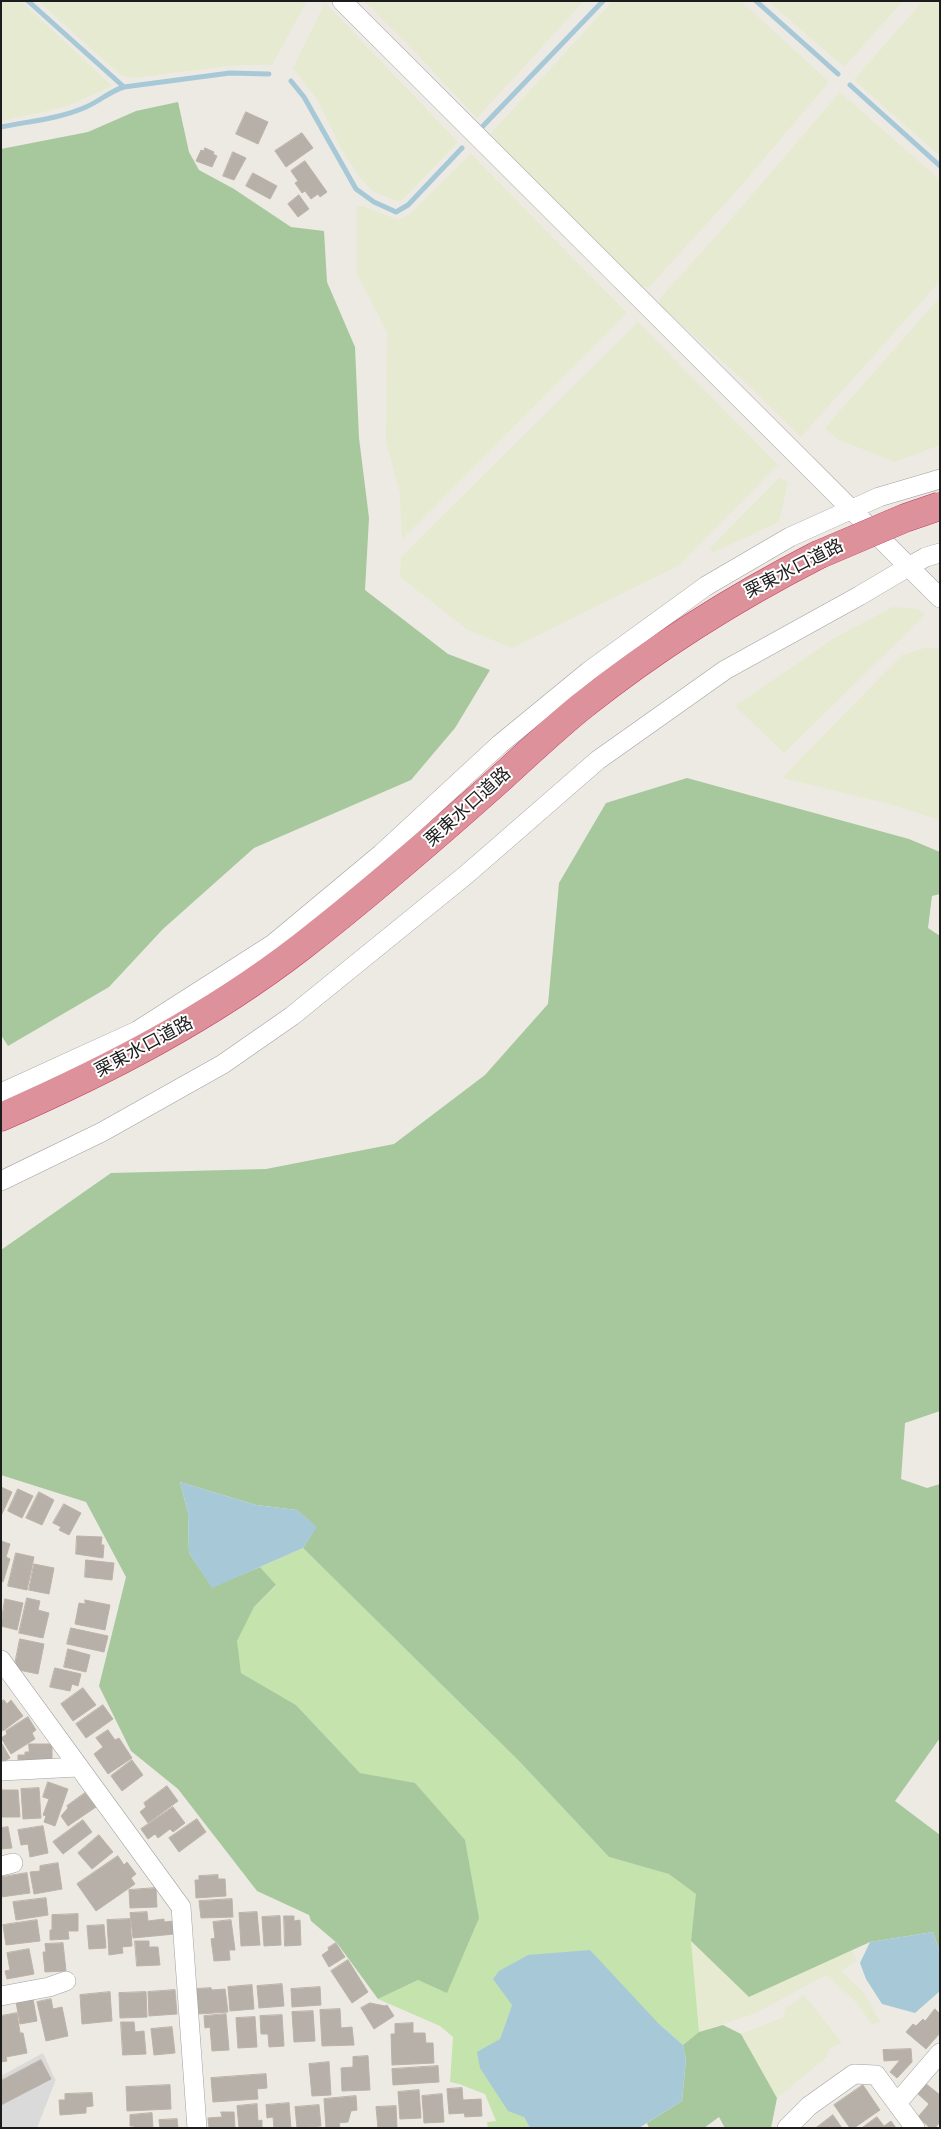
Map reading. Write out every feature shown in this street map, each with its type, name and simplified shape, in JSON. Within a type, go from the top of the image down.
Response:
[{"type":"highway","name":"栗東水口道路","points":[[1,1117],[132,1056],[221,1004],[300,948],[402,866],[580,707],[691,627],[753,589],[818,555],[905,518],[940,506]]},
{"type":"street","points":[[342,1],[940,598]]},
{"type":"street","points":[[1,1093],[136,1031],[273,944],[382,854],[500,744],[589,671],[706,586],[790,537],[879,497],[940,478]]},
{"type":"street","points":[[1,1181],[102,1132],[224,1064],[292,1016],[467,874],[598,760],[725,670],[926,557],[940,553]]},
{"type":"street","points":[[1,1660],[181,1907],[197,2128]]},
{"type":"street","points":[[1,1771],[78,1767]]},
{"type":"street","points":[[1,1996],[49,1987],[66,1981]]},
{"type":"street","points":[[897,2103],[940,2053]]},
{"type":"street","points":[[787,2128],[809,2106],[854,2074],[876,2075],[915,2128]]},
{"type":"shaded area","points":[[43,2053],[56,2079],[37,2128],[1,2128],[1,2076]]},
{"type":"green space","points":[[1,1],[21,1],[112,86],[65,107],[1,121]]},
{"type":"green space","points":[[38,1],[307,1],[272,65],[236,65],[132,78],[122,76]]},
{"type":"green space","points":[[364,1],[584,1],[477,118]]},
{"type":"green space","points":[[613,1],[741,1],[829,82],[733,195],[649,287],[642,287],[490,134]]},
{"type":"green space","points":[[768,1],[903,1],[844,67]]},
{"type":"green space","points":[[923,1],[940,1],[940,156],[854,80]]},
{"type":"green space","points":[[325,3],[458,142],[402,200],[397,201],[374,192],[361,179],[342,150],[317,99],[293,68]]},
{"type":"green space","points":[[840,92],[940,180],[940,281],[801,437],[743,380],[659,304],[661,297],[727,224]]},
{"type":"green space","points":[[178,102],[189,152],[199,170],[234,189],[291,227],[324,231],[327,282],[355,347],[359,438],[369,518],[365,590],[448,654],[490,670],[455,728],[411,780],[254,848],[163,929],[109,987],[8,1046],[1,1035],[1,149],[88,132],[136,111]]},
{"type":"green space","points":[[471,154],[627,313],[402,539],[400,493],[386,442],[387,332],[357,274],[357,206],[363,206],[398,220],[410,214]]},
{"type":"green space","points":[[940,297],[940,445],[895,462],[837,439],[825,428]]},
{"type":"green space","points":[[638,322],[778,465],[678,566],[512,648],[468,630],[400,577],[401,557]]},
{"type":"green space","points":[[779,478],[788,482],[779,522],[712,553],[710,548]]},
{"type":"green space","points":[[893,607],[918,609],[925,615],[784,753],[735,706],[836,637]]},
{"type":"green space","points":[[925,648],[940,648],[940,820],[886,803],[782,778],[902,655]]},
{"type":"green space","points":[[687,778],[909,839],[940,852],[940,894],[932,896],[928,928],[940,936],[940,1411],[905,1423],[901,1479],[927,1488],[940,1484],[940,1738],[895,1801],[940,1835],[940,1953],[933,1932],[870,1942],[749,1997],[691,1941],[696,1894],[669,1874],[609,1857],[519,1761],[303,1548],[316,1527],[297,1510],[256,1505],[180,1482],[188,1513],[189,1553],[212,1587],[260,1567],[276,1585],[254,1607],[237,1641],[241,1673],[296,1705],[360,1773],[415,1783],[465,1840],[479,1918],[447,1993],[418,1980],[378,1999],[337,1943],[311,1921],[309,1915],[257,1891],[178,1789],[131,1751],[99,1686],[126,1577],[86,1502],[1,1475],[1,1250],[111,1173],[266,1169],[394,1144],[485,1075],[548,1004],[559,883],[606,803]]},
{"type":"green space","points":[[303,1548],[519,1761],[609,1857],[670,1874],[697,1894],[691,1941],[699,2032],[683,2045],[658,2023],[512,2005],[500,2039],[524,2117],[530,2128],[488,2128],[487,2122],[496,2121],[485,2094],[450,2082],[453,2037],[440,2026],[378,1999],[418,1980],[447,1992],[415,1784],[360,1773],[296,1705],[241,1673],[236,1641],[254,1607],[276,1586],[260,1567]]},
{"type":"green space","points":[[691,1941],[749,1997],[852,1950],[857,1961],[841,1971],[864,1993],[880,2022],[872,2024],[856,2002],[826,1975],[756,2013],[699,2032]]},
{"type":"green space","points":[[804,1995],[842,2043],[829,2049],[827,2057],[777,2098],[741,2034],[784,2017],[785,2009]]},
{"type":"green space","points":[[723,2025],[741,2034],[777,2098],[771,2128],[725,2128],[719,2117],[704,2128],[649,2128],[647,2123],[682,2101],[686,2060],[683,2045],[699,2032]]},
{"type":"water","points":[[180,1482],[256,1505],[297,1510],[317,1527],[303,1548],[212,1588],[189,1553],[188,1513]]},
{"type":"water","points":[[933,1932],[940,1953],[940,1991],[915,2013],[882,2004],[866,1979],[860,1963],[870,1942]]},
{"type":"water","points":[[590,1950],[658,2023],[683,2045],[686,2060],[682,2101],[639,2128],[530,2128],[524,2117],[508,2111],[480,2068],[477,2052],[500,2039],[512,2005],[493,1979],[499,1971],[528,1955]]},
{"type":"building","points":[[246,112],[268,122],[258,144],[236,134]]},
{"type":"building","points":[[302,133],[313,148],[286,167],[275,151]]},
{"type":"building","points":[[205,148],[214,152],[213,154],[217,156],[212,167],[196,161],[201,150],[204,151]]},
{"type":"building","points":[[233,152],[246,158],[234,180],[223,176]]},
{"type":"building","points":[[305,161],[327,192],[320,197],[318,194],[311,199],[305,191],[302,193],[295,183],[298,181],[291,171]]},
{"type":"building","points":[[253,173],[277,186],[270,199],[246,186]]},
{"type":"building","points":[[299,195],[309,209],[298,217],[288,204]]},
{"type":"building","points":[[1,1487],[12,1492],[1,1516]]},
{"type":"building","points":[[18,1489],[33,1496],[22,1518],[8,1511]]},
{"type":"building","points":[[39,1492],[54,1500],[42,1525],[26,1518]]},
{"type":"building","points":[[64,1504],[81,1513],[69,1535],[59,1530],[61,1527],[53,1523]]},
{"type":"building","points":[[77,1536],[102,1537],[101,1545],[104,1545],[103,1558],[76,1554]]},
{"type":"building","points":[[1,1541],[10,1544],[6,1557],[10,1559],[3,1582],[1,1581]]},
{"type":"building","points":[[16,1553],[34,1557],[27,1590],[8,1586]]},
{"type":"building","points":[[86,1560],[114,1563],[112,1580],[85,1577]]},
{"type":"building","points":[[34,1564],[54,1568],[49,1594],[29,1590]]},
{"type":"building","points":[[27,1598],[40,1601],[38,1610],[49,1613],[43,1638],[19,1633]]},
{"type":"building","points":[[5,1599],[23,1603],[17,1630],[1,1626]]},
{"type":"building","points":[[85,1600],[110,1605],[105,1630],[75,1624],[79,1603],[85,1604]]},
{"type":"building","points":[[71,1628],[108,1636],[104,1652],[67,1644]]},
{"type":"building","points":[[20,1639],[44,1644],[38,1674],[14,1669]]},
{"type":"building","points":[[68,1649],[90,1655],[86,1672],[64,1667]]},
{"type":"building","points":[[55,1668],[81,1674],[78,1686],[72,1684],[70,1691],[50,1687]]},
{"type":"building","points":[[83,1688],[96,1705],[73,1721],[61,1704]]},
{"type":"building","points":[[4,1700],[7,1704],[11,1700],[23,1716],[3,1731],[1,1728],[1,1702]]},
{"type":"building","points":[[103,1705],[113,1719],[86,1738],[76,1724]]},
{"type":"building","points":[[28,1717],[36,1730],[32,1733],[35,1739],[11,1754],[1,1738],[7,1734],[6,1731]]},
{"type":"building","points":[[108,1730],[115,1740],[119,1738],[132,1758],[108,1774],[94,1754],[103,1747],[96,1738]]},
{"type":"building","points":[[1,1742],[10,1758],[1,1763]]},
{"type":"building","points":[[29,1744],[52,1744],[52,1763],[18,1763],[18,1755],[25,1755],[25,1752],[29,1752]]},
{"type":"building","points":[[132,1760],[143,1775],[122,1791],[111,1776]]},
{"type":"building","points":[[48,1782],[68,1789],[55,1826],[44,1822],[46,1816],[43,1815],[49,1799],[43,1797]]},
{"type":"building","points":[[167,1786],[178,1801],[148,1823],[140,1812],[146,1807],[144,1803]]},
{"type":"building","points":[[39,1788],[41,1818],[23,1819],[21,1789]]},
{"type":"building","points":[[1,1790],[18,1790],[20,1817],[2,1817]]},
{"type":"building","points":[[85,1793],[96,1807],[68,1826],[61,1816],[68,1808],[67,1806]]},
{"type":"building","points":[[173,1807],[185,1823],[173,1832],[170,1829],[158,1838],[155,1834],[148,1839],[141,1829]]},
{"type":"building","points":[[197,1819],[206,1832],[179,1852],[169,1838]]},
{"type":"building","points":[[83,1820],[92,1832],[63,1854],[53,1842]]},
{"type":"building","points":[[43,1826],[48,1853],[30,1857],[28,1844],[21,1845],[18,1830]]},
{"type":"building","points":[[8,1827],[12,1848],[1,1849],[1,1828]]},
{"type":"building","points":[[99,1835],[113,1852],[92,1869],[78,1853]]},
{"type":"building","points":[[118,1856],[124,1865],[127,1862],[136,1874],[131,1878],[135,1884],[96,1911],[77,1884]]},
{"type":"building","points":[[58,1863],[62,1889],[34,1894],[30,1872],[40,1871],[40,1866]]},
{"type":"building","points":[[27,1873],[30,1893],[1,1897],[2,1877]]},
{"type":"building","points":[[218,1875],[218,1879],[225,1879],[226,1896],[196,1898],[195,1880],[199,1880],[199,1876]]},
{"type":"building","points":[[156,1888],[157,1907],[130,1908],[129,1890]]},
{"type":"building","points":[[46,1898],[48,1915],[16,1920],[13,1902]]},
{"type":"building","points":[[232,1899],[233,1917],[201,1918],[199,1901]]},
{"type":"building","points":[[147,1912],[148,1921],[164,1919],[164,1922],[173,1921],[175,1934],[133,1938],[130,1913]]},
{"type":"building","points":[[257,1912],[260,1945],[241,1946],[239,1913]]},
{"type":"building","points":[[78,1914],[78,1931],[68,1931],[69,1939],[50,1940],[52,1915]]},
{"type":"building","points":[[280,1916],[281,1945],[264,1946],[262,1917]]},
{"type":"building","points":[[284,1916],[294,1916],[294,1921],[300,1920],[301,1945],[285,1946]]},
{"type":"building","points":[[130,1919],[132,1946],[122,1947],[123,1953],[109,1955],[107,1920]]},
{"type":"building","points":[[37,1920],[40,1941],[6,1945],[3,1925]]},
{"type":"building","points":[[231,1920],[235,1950],[229,1950],[230,1960],[214,1961],[211,1939],[215,1938],[213,1922]]},
{"type":"building","points":[[104,1925],[106,1948],[89,1949],[87,1926]]},
{"type":"building","points":[[135,1941],[149,1941],[149,1947],[158,1947],[160,1965],[137,1966]]},
{"type":"building","points":[[63,1943],[66,1971],[45,1972],[43,1952],[46,1952],[45,1944]]},
{"type":"building","points":[[336,1943],[345,1957],[329,1967],[322,1955]]},
{"type":"building","points":[[29,1949],[34,1974],[7,1979],[5,1971],[10,1970],[7,1953]]},
{"type":"building","points":[[348,1960],[368,1992],[352,2003],[331,1971]]},
{"type":"building","points":[[282,1984],[284,2006],[259,2008],[257,1986]]},
{"type":"building","points":[[252,1985],[254,2009],[230,2011],[228,1987]]},
{"type":"building","points":[[320,1987],[321,2005],[292,2007],[291,1989]]},
{"type":"building","points":[[211,1988],[212,1990],[225,1989],[228,2012],[198,2014],[195,1989]]},
{"type":"building","points":[[175,1990],[177,2014],[149,2016],[148,1992]]},
{"type":"building","points":[[110,1992],[112,2021],[82,2024],[80,1995]]},
{"type":"building","points":[[146,1992],[147,2017],[120,2018],[119,1993]]},
{"type":"building","points":[[33,1999],[37,2021],[20,2024],[16,2002]]},
{"type":"building","points":[[51,1999],[53,2009],[62,2007],[68,2036],[46,2041],[37,2002]]},
{"type":"building","points":[[370,2003],[387,2005],[394,2016],[374,2029],[361,2008]]},
{"type":"building","points":[[340,2009],[341,2028],[352,2027],[354,2045],[322,2046],[320,2010]]},
{"type":"building","points":[[935,2009],[940,2014],[940,2033],[926,2049],[906,2032],[913,2024],[916,2026],[923,2019],[925,2021]]},
{"type":"building","points":[[313,2011],[315,2041],[294,2042],[292,2012]]},
{"type":"building","points":[[17,2013],[20,2033],[23,2033],[27,2053],[6,2057],[7,2061],[1,2062],[1,2016]]},
{"type":"building","points":[[226,2014],[229,2050],[212,2051],[210,2027],[205,2028],[204,2016]]},
{"type":"building","points":[[282,2015],[284,2046],[269,2047],[268,2034],[261,2034],[260,2016]]},
{"type":"building","points":[[255,2017],[257,2047],[238,2048],[236,2018]]},
{"type":"building","points":[[121,2022],[134,2022],[135,2032],[144,2031],[146,2054],[123,2055]]},
{"type":"building","points":[[413,2023],[413,2033],[425,2033],[426,2043],[433,2043],[434,2063],[392,2065],[391,2034],[395,2034],[395,2024]]},
{"type":"building","points":[[172,2027],[175,2053],[154,2055],[151,2029]]},
{"type":"building","points":[[911,2049],[912,2062],[897,2078],[890,2072],[900,2060],[884,2061],[883,2050]]},
{"type":"building","points":[[368,2056],[370,2090],[342,2091],[341,2068],[353,2067],[353,2057]]},
{"type":"building","points":[[41,2060],[51,2079],[1,2105],[1,2081]]},
{"type":"building","points":[[329,2062],[331,2095],[312,2096],[309,2064]]},
{"type":"building","points":[[438,2066],[439,2082],[393,2085],[392,2069]]},
{"type":"building","points":[[266,2074],[267,2088],[257,2089],[258,2099],[213,2102],[211,2078]]},
{"type":"building","points":[[925,2083],[940,2095],[940,2122],[935,2128],[930,2128],[918,2117],[929,2104],[917,2093]]},
{"type":"building","points":[[170,2085],[171,2109],[127,2111],[126,2087]]},
{"type":"building","points":[[863,2085],[880,2110],[854,2128],[850,2128],[834,2105]]},
{"type":"building","points":[[462,2088],[463,2100],[481,2099],[482,2116],[465,2117],[464,2113],[449,2114],[447,2089]]},
{"type":"building","points":[[419,2090],[421,2118],[400,2119],[398,2092]]},
{"type":"building","points":[[92,2093],[93,2106],[86,2107],[86,2113],[60,2115],[59,2100],[65,2100],[65,2094]]},
{"type":"building","points":[[442,2094],[444,2122],[424,2123],[422,2096]]},
{"type":"building","points":[[356,2096],[357,2110],[351,2111],[348,2122],[339,2123],[340,2128],[326,2128],[324,2099]]},
{"type":"building","points":[[289,2103],[291,2128],[274,2128],[273,2117],[267,2118],[266,2105]]},
{"type":"building","points":[[257,2104],[258,2121],[262,2120],[262,2128],[239,2128],[237,2106]]},
{"type":"building","points":[[319,2105],[321,2126],[297,2128],[295,2107]]},
{"type":"building","points":[[396,2106],[397,2128],[378,2128],[376,2107]]},
{"type":"building","points":[[221,2112],[234,2112],[235,2128],[209,2128],[208,2118],[222,2117]]},
{"type":"building","points":[[152,2113],[153,2128],[134,2128],[134,2126],[130,2126],[130,2115]]},
{"type":"building","points":[[833,2115],[842,2128],[816,2128]]},
{"type":"building","points":[[877,2117],[884,2126],[891,2121],[896,2128],[862,2128]]},
{"type":"building","points":[[177,2119],[178,2128],[160,2128],[159,2120]]},
{"type":"waterway","points":[[28,1],[124,87]]},
{"type":"waterway","points":[[483,126],[603,1]]},
{"type":"waterway","points":[[756,1],[838,74]]},
{"type":"waterway","points":[[1,127],[76,111],[124,87],[230,73],[269,74]]},
{"type":"waterway","points":[[291,81],[304,97],[356,189],[374,202],[396,212],[408,205],[462,148]]},
{"type":"waterway","points":[[850,85],[940,166]]}]
